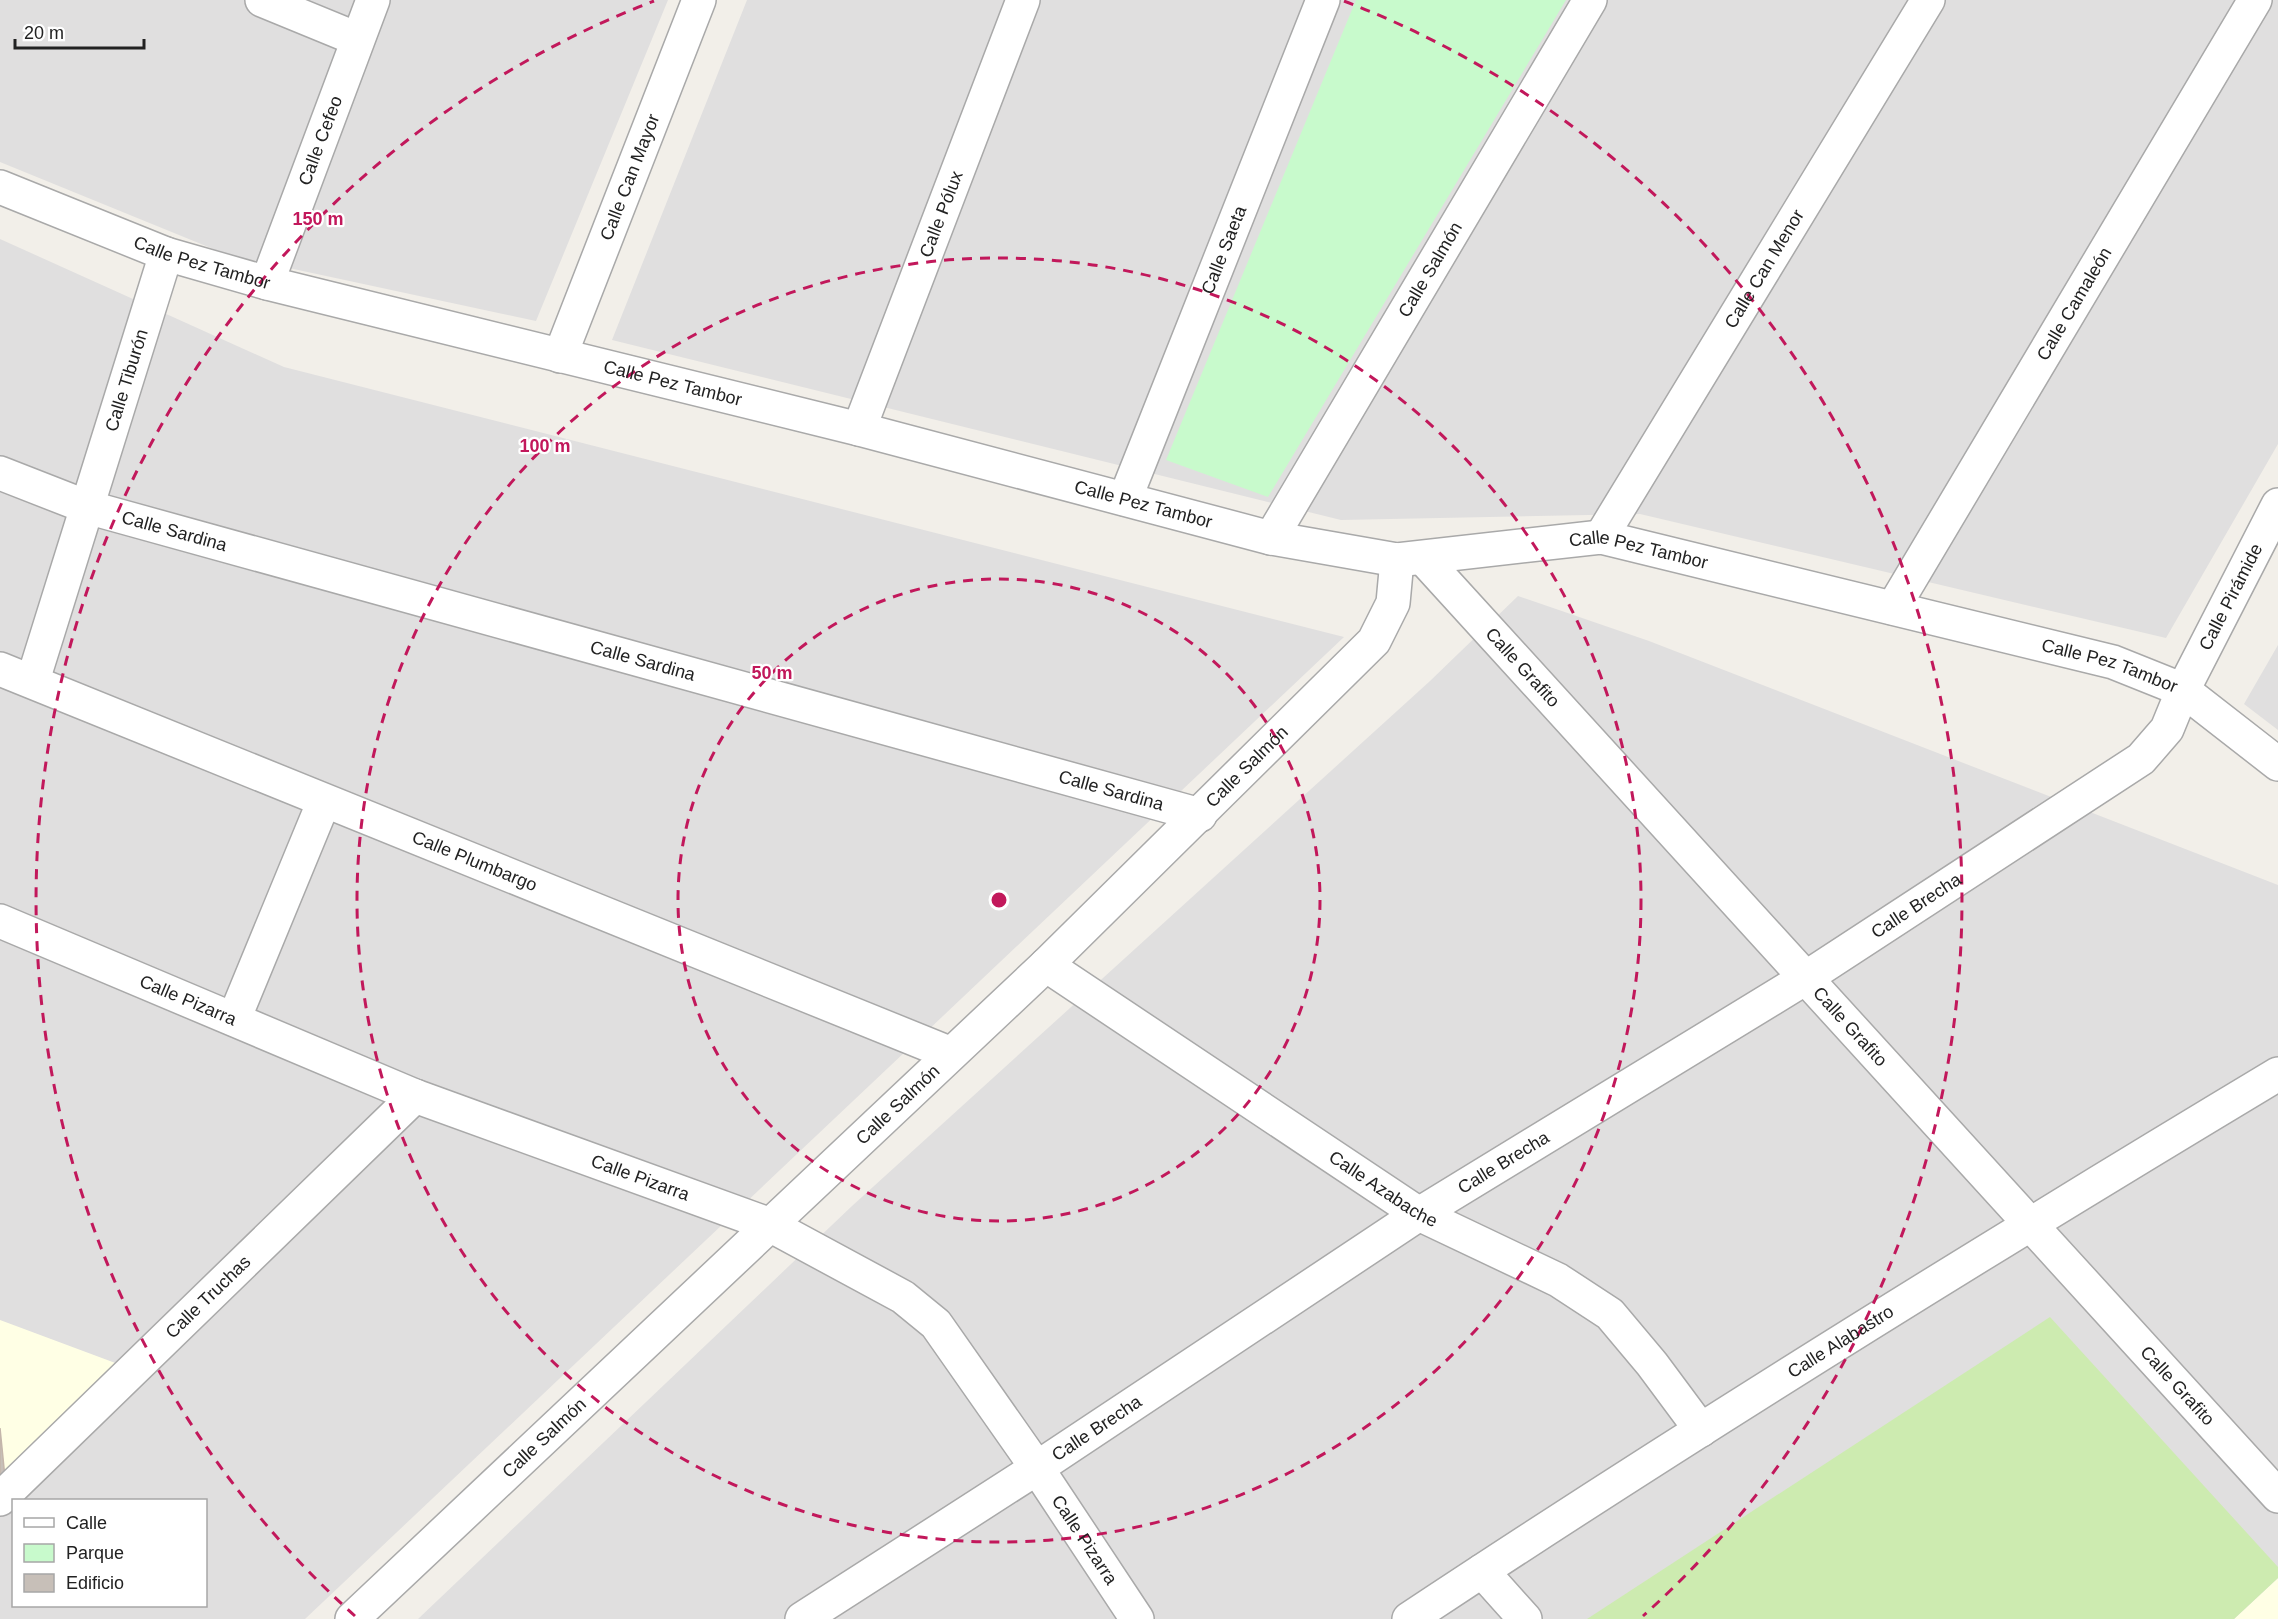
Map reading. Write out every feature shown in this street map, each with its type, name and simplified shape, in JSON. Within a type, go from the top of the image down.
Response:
[{"type":"street","points":[[262,0],[357,39]]},
{"type":"street","name":"Calle Cefeo","points":[[267,283],[373,0]]},
{"type":"street","name":"Calle Can Mayor","points":[[560,356],[699,0]]},
{"type":"street","name":"Calle Pólux","points":[[859,429],[1023,0]]},
{"type":"street","name":"Calle Saeta","points":[[1125,499],[1323,0]]},
{"type":"street","name":"Calle Salmón","points":[[1272,538],[1590,0]]},
{"type":"street","name":"Calle Can Menor","points":[[1601,537],[1928,0]]},
{"type":"street","name":"Calle Camaleón","points":[[1893,608],[2255,0]]},
{"type":"street","name":"Calle Pez Tambor","points":[[0,187],[166,254],[267,283],[859,429],[1272,538],[1410,559],[1601,537],[2113,662],[2183,690],[2278,764]]},
{"type":"street","name":"Calle Tiburón","points":[[87,507],[166,254]]},
{"type":"street","name":"Calle Sardina","points":[[0,473],[87,507],[1200,815]]},
{"type":"street","name":"Calle Pirámide","points":[[2183,690],[2278,506]]},
{"type":"street","points":[[33,680],[87,507]]},
{"type":"street","name":"Calle Salmón","points":[[352,1619],[949,1053],[1046,965],[1374,641],[1393,603],[1410,559]]},
{"type":"street","name":"Calle Grafito","points":[[1410,559],[1804,979],[2278,1496]]},
{"type":"street","name":"Calle Plumbargo","points":[[0,669],[33,680],[324,801],[949,1053]]},
{"type":"street","name":"Calle Brecha","points":[[802,1619],[1037,1468],[1419,1214],[1804,979],[2141,759],[2166,729],[2183,690]]},
{"type":"street","points":[[234,1019],[324,801]]},
{"type":"street","name":"Calle Pizarra","points":[[0,921],[415,1096],[768,1224],[903,1297],[936,1324],[1037,1468],[1137,1619]]},
{"type":"street","name":"Calle Azabache","points":[[1046,965],[1419,1214],[1558,1280],[1610,1314],[1652,1364],[1701,1430]]},
{"type":"street","name":"Calle Alabastro","points":[[1409,1619],[1701,1430],[2030,1223],[2278,1074]]},
{"type":"street","name":"Calle Truchas","points":[[0,1499],[415,1096]]},
{"type":"street","points":[[1482,1570],[1525,1619]]},
{"type":"shaded area","points":[[0,0],[668,0],[536,321],[228,255],[0,162]]},
{"type":"shaded area","points":[[747,0],[2278,0],[2278,444],[2166,638],[1640,514],[1341,520],[612,340]]},
{"type":"shaded area","points":[[0,239],[284,367],[1344,637],[305,1619],[0,1619]]},
{"type":"shaded area","points":[[1518,596],[1649,641],[2278,885],[2278,1619],[418,1619],[852,1206],[1430,681]]},
{"type":"shaded area","points":[[2278,645],[2278,730],[2244,704]]},
{"type":"shaded area","points":[[0,1320],[118,1364],[0,1483]]},
{"type":"shaded area","points":[[2278,1578],[2278,1619],[2234,1619]]},
{"type":"green space","points":[[1356,0],[1566,0],[1268,497],[1166,460]]},
{"type":"green space","points":[[2050,1317],[2278,1567],[2278,1578],[2234,1619],[1587,1619]]},
{"type":"building","points":[[0,1428],[5,1478],[0,1478]]}]
